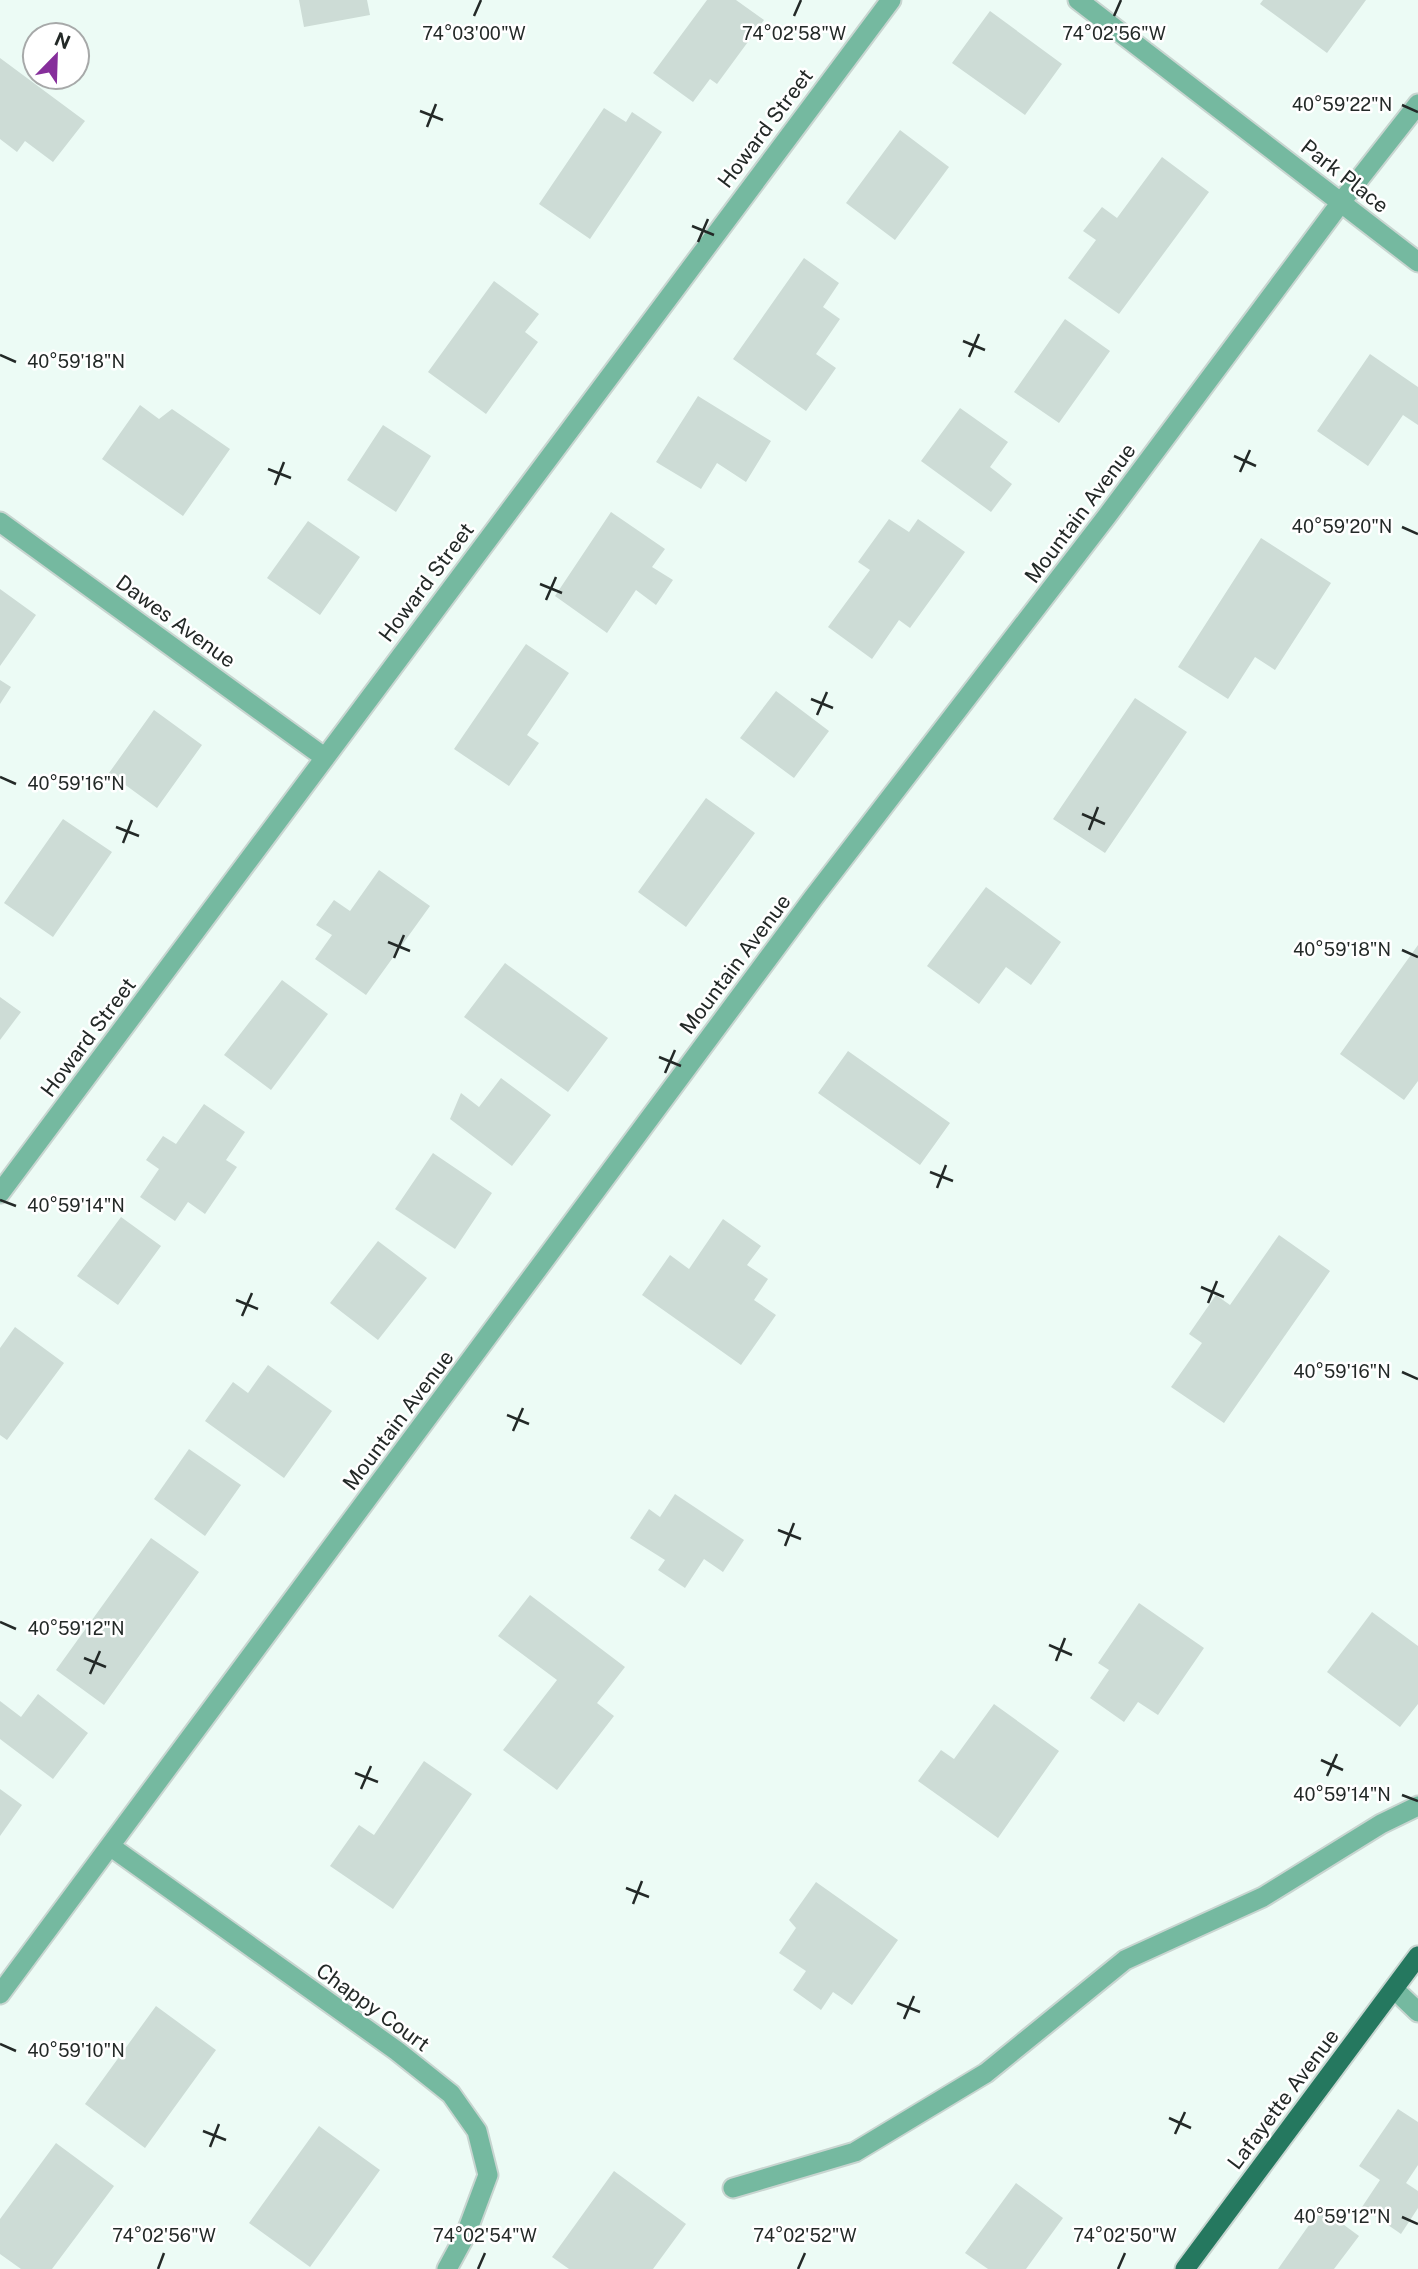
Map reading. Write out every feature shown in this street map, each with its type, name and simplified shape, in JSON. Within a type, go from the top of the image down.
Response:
[{"type":"main road","name":"Lafayette Avenue","points":[[1185,2269],[1418,1956]]},
{"type":"street","name":"Howard Street","points":[[0,1193],[891,0]]},
{"type":"street","name":"Park Place","points":[[1078,0],[1418,262]]},
{"type":"street","name":"Mountain Avenue","points":[[0,1994],[813,898],[1107,516],[1342,201],[1418,104]]},
{"type":"street","name":"Dawes Avenue","points":[[0,522],[324,757]]},
{"type":"street","points":[[733,2188],[855,2152],[986,2073],[1125,1960],[1263,1897],[1381,1824],[1418,1806]]},
{"type":"street","name":"Chappy Court","points":[[110,1846],[397,2051],[451,2094],[477,2131],[488,2175],[466,2234],[447,2269]]},
{"type":"street","points":[[1394,1989],[1418,2012]]},
{"type":"building","points":[[299,0],[367,0],[370,15],[304,27]]},
{"type":"building","points":[[707,0],[736,0],[764,20],[717,84],[710,79],[693,102],[653,73]]},
{"type":"building","points":[[1263,0],[1366,0],[1327,53],[1260,4]]},
{"type":"building","points":[[990,11],[1062,64],[1025,115],[952,63]]},
{"type":"building","points":[[0,58],[21,74],[21,91],[45,91],[85,121],[53,162],[25,141],[17,152],[0,139]]},
{"type":"building","points":[[604,108],[626,122],[632,112],[662,132],[590,239],[539,204]]},
{"type":"building","points":[[900,130],[949,167],[895,240],[846,203]]},
{"type":"building","points":[[1162,157],[1209,192],[1119,314],[1068,278],[1096,240],[1083,231],[1102,207],[1117,218]]},
{"type":"building","points":[[804,258],[839,283],[823,307],[840,319],[816,354],[836,368],[806,411],[733,359]]},
{"type":"building","points":[[494,281],[539,314],[525,332],[538,342],[486,414],[428,372]]},
{"type":"building","points":[[1065,319],[1110,351],[1059,423],[1014,392]]},
{"type":"building","points":[[1370,354],[1418,387],[1418,425],[1403,415],[1368,466],[1317,431]]},
{"type":"building","points":[[698,396],[771,441],[746,482],[717,463],[701,489],[656,462]]},
{"type":"building","points":[[140,405],[159,419],[172,409],[230,449],[183,516],[102,459]]},
{"type":"building","points":[[960,408],[1008,442],[990,467],[1012,484],[991,512],[921,461]]},
{"type":"building","points":[[383,425],[431,456],[396,512],[347,480]]},
{"type":"building","points":[[611,512],[665,549],[652,567],[673,580],[656,605],[636,590],[607,633],[555,596]]},
{"type":"building","points":[[889,519],[909,532],[918,519],[965,552],[910,628],[899,620],[872,659],[828,627],[870,570],[858,562]]},
{"type":"building","points":[[308,521],[360,557],[320,615],[267,578]]},
{"type":"building","points":[[1261,538],[1331,583],[1275,670],[1255,657],[1228,699],[1178,667]]},
{"type":"building","points":[[0,589],[36,615],[0,666]]},
{"type":"building","points":[[526,644],[569,673],[527,735],[539,743],[509,786],[454,749]]},
{"type":"building","points":[[0,680],[11,687],[0,704]]},
{"type":"building","points":[[776,691],[829,731],[794,778],[740,738]]},
{"type":"building","points":[[1135,698],[1187,732],[1105,853],[1053,819]]},
{"type":"building","points":[[154,710],[202,745],[157,808],[109,773]]},
{"type":"building","points":[[706,798],[755,833],[686,927],[638,892]]},
{"type":"building","points":[[63,819],[112,852],[53,937],[4,903]]},
{"type":"building","points":[[379,870],[430,906],[366,995],[315,959],[332,935],[316,925],[334,900],[350,911]]},
{"type":"building","points":[[986,887],[1061,942],[1031,985],[1006,967],[979,1004],[927,966]]},
{"type":"building","points":[[1418,945],[1418,1081],[1404,1100],[1340,1054]]},
{"type":"building","points":[[505,963],[608,1038],[568,1092],[464,1017]]},
{"type":"building","points":[[282,980],[328,1014],[271,1090],[224,1055]]},
{"type":"building","points":[[0,997],[21,1012],[0,1040]]},
{"type":"building","points":[[848,1051],[950,1123],[920,1165],[818,1093]]},
{"type":"building","points":[[501,1078],[551,1115],[512,1166],[450,1119],[461,1093],[479,1107]]},
{"type":"building","points":[[204,1104],[245,1132],[226,1160],[237,1167],[205,1214],[188,1202],[175,1221],[140,1197],[159,1169],[146,1160],[163,1136],[176,1144]]},
{"type":"building","points":[[433,1153],[492,1193],[455,1249],[395,1209]]},
{"type":"building","points":[[121,1217],[161,1246],[118,1305],[77,1276]]},
{"type":"building","points":[[723,1219],[761,1246],[747,1265],[768,1279],[754,1300],[776,1315],[741,1365],[642,1295],[670,1255],[689,1269]]},
{"type":"building","points":[[1279,1235],[1330,1271],[1224,1423],[1171,1387],[1202,1343],[1189,1334],[1216,1295],[1230,1305]]},
{"type":"building","points":[[378,1241],[427,1278],[378,1340],[330,1303]]},
{"type":"building","points":[[15,1327],[64,1363],[7,1440],[0,1435],[0,1348]]},
{"type":"building","points":[[268,1365],[332,1411],[284,1478],[205,1421],[233,1382],[248,1393]]},
{"type":"building","points":[[189,1449],[241,1485],[205,1536],[154,1499]]},
{"type":"building","points":[[675,1494],[744,1540],[723,1572],[704,1559],[685,1588],[658,1570],[665,1560],[630,1538],[649,1509],[660,1517]]},
{"type":"building","points":[[151,1538],[199,1572],[104,1705],[56,1670]]},
{"type":"building","points":[[530,1595],[625,1667],[597,1703],[614,1716],[557,1790],[503,1750],[557,1680],[498,1636]]},
{"type":"building","points":[[1139,1603],[1204,1648],[1158,1715],[1138,1702],[1124,1722],[1090,1698],[1109,1670],[1098,1663]]},
{"type":"building","points":[[1372,1612],[1418,1646],[1418,1704],[1400,1727],[1327,1672]]},
{"type":"building","points":[[38,1694],[88,1733],[53,1779],[0,1739],[0,1701],[21,1717]]},
{"type":"building","points":[[994,1704],[1059,1751],[998,1838],[918,1781],[941,1750],[954,1759]]},
{"type":"building","points":[[424,1761],[472,1794],[393,1909],[330,1866],[359,1825],[374,1835]]},
{"type":"building","points":[[0,1789],[22,1805],[0,1836]]},
{"type":"building","points":[[816,1882],[898,1940],[852,2005],[833,1992],[821,2010],[793,1990],[806,1971],[779,1953],[796,1928],[789,1920]]},
{"type":"building","points":[[156,2006],[216,2050],[145,2148],[85,2104]]},
{"type":"building","points":[[1398,2109],[1418,2122],[1418,2165],[1406,2183],[1418,2191],[1418,2208],[1401,2234],[1362,2207],[1380,2180],[1359,2166]]},
{"type":"building","points":[[319,2126],[380,2170],[310,2267],[249,2223]]},
{"type":"building","points":[[56,2143],[114,2186],[52,2269],[21,2269],[0,2254],[0,2219]]},
{"type":"building","points":[[614,2171],[686,2224],[653,2269],[569,2269],[552,2257]]},
{"type":"building","points":[[1016,2183],[1063,2218],[1026,2269],[988,2269],[965,2253]]},
{"type":"building","points":[[1321,2208],[1359,2236],[1334,2269],[1278,2269]]}]
